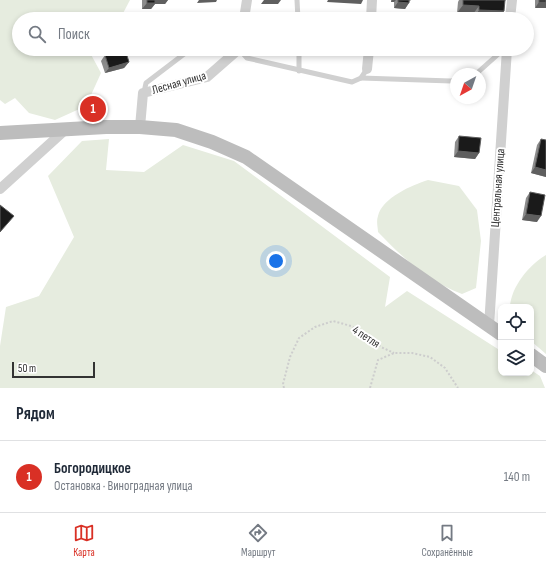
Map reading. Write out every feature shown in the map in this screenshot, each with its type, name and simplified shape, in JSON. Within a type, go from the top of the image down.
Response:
[{"type":"street","points":[[245,12],[247,0]]},
{"type":"street","points":[[371,12],[372,0]]},
{"type":"street","points":[[511,12],[512,0]]},
{"type":"street","name":"Лесная улица","points":[[140,127],[143,93],[207,77],[231,56]]},
{"type":"street","points":[[367,69],[368,56]]},
{"type":"street","name":"Центральная улица","points":[[489,326],[507,56]]},
{"type":"street","points":[[0,132],[106,127],[140,127],[176,130],[212,142],[246,157],[498,332]]},
{"type":"street","points":[[0,189],[64,130]]},
{"type":"street","points":[[534,357],[546,366]]},
{"type":"lane","points":[[297,0],[298,12]]},
{"type":"lane","points":[[143,93],[146,82],[182,56]]},
{"type":"lane","points":[[245,56],[247,58],[299,71],[352,82],[361,78],[450,81]]},
{"type":"lane","points":[[298,56],[299,71]]},
{"type":"lane","points":[[483,68],[496,56]]},
{"type":"lane","points":[[361,78],[367,69]]},
{"type":"path","name":"4 петля","points":[[284,388],[283,384],[290,357],[299,338],[315,327],[333,321],[352,326],[368,336],[381,347],[394,353]]},
{"type":"path","points":[[370,388],[378,360],[394,353],[412,353],[430,357],[445,368],[458,388]]},
{"type":"shaded area","points":[[0,0],[130,0],[124,12],[12,12],[12,56],[92,56],[101,73],[86,106],[55,120],[29,113],[15,98],[5,104],[0,100]]},
{"type":"shaded area","points":[[109,139],[106,170],[144,172],[183,145],[234,161],[390,277],[385,307],[407,291],[498,349],[498,376],[534,376],[534,372],[540,376],[545,388],[0,388],[0,346],[6,307],[39,296],[74,237],[48,176],[82,141]]},
{"type":"shaded area","points":[[428,180],[459,186],[477,210],[481,241],[476,288],[462,294],[427,276],[397,251],[378,232],[377,218],[385,203],[398,193]]},
{"type":"shaded area","points":[[546,255],[546,354],[534,344],[534,304],[510,304],[517,284],[527,271]]},
{"type":"building","points":[[147,0],[155,0],[155,3],[147,3]]},
{"type":"building","points":[[398,0],[409,0],[409,3],[398,2]]},
{"type":"building","points":[[463,0],[505,0],[504,11],[479,10],[479,6],[463,5]]},
{"type":"building","points":[[539,0],[546,0],[546,2],[539,2]]},
{"type":"building","points":[[105,56],[127,56],[129,62],[109,68]]},
{"type":"building","points":[[459,136],[481,138],[479,153],[458,151]]},
{"type":"building","points":[[541,139],[546,140],[546,170],[535,167]]},
{"type":"building","points":[[530,192],[545,195],[541,216],[526,214]]},
{"type":"building","points":[[0,205],[14,216],[0,232]]},
{"type":"place","name":"Богородицкое","points":[[93,109]]}]
